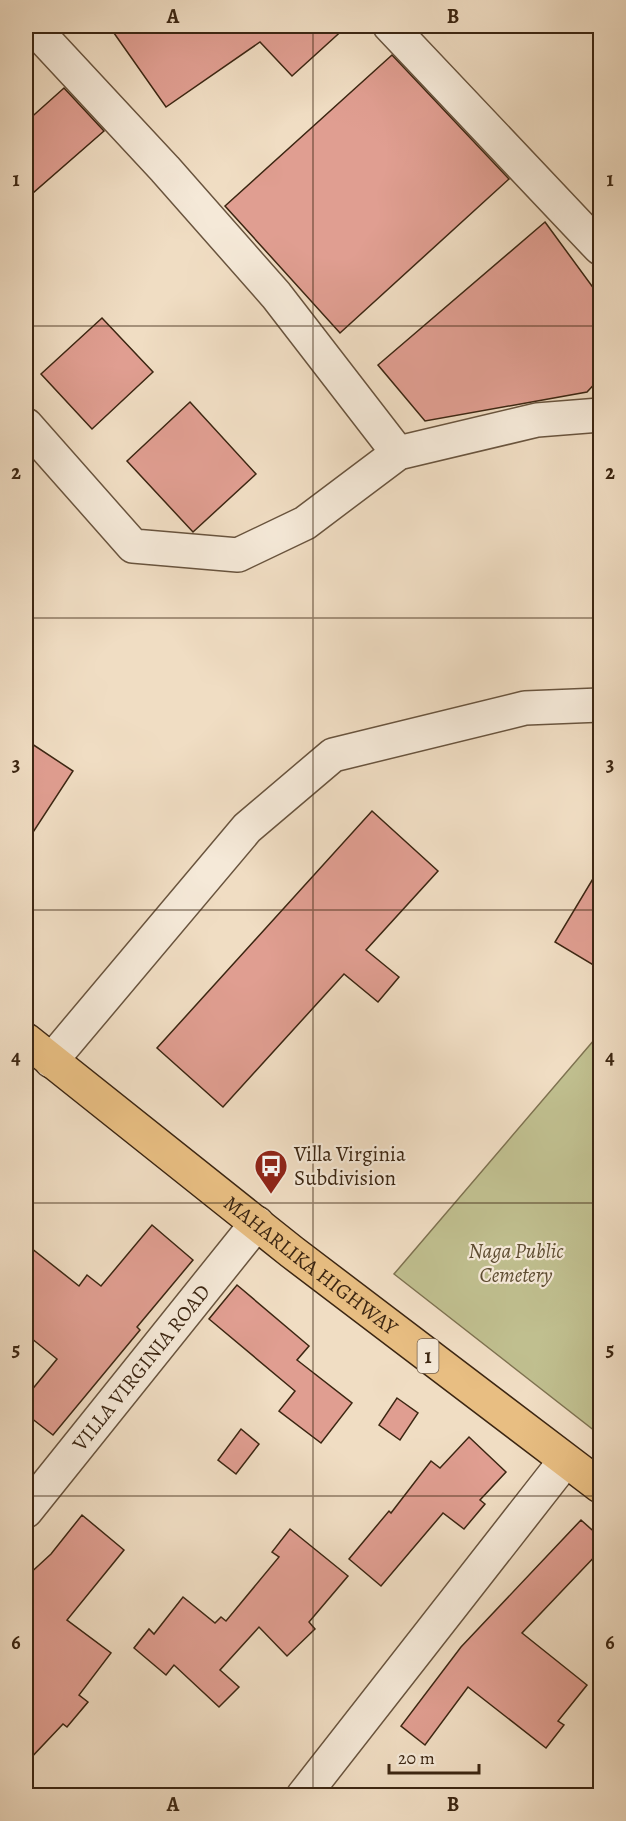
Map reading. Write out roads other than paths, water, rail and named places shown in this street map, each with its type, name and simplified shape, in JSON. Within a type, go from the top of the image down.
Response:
[{"type":"main road","name":"MAHARLIKA HIGHWAY","points":[[26,1040],[257,1223],[600,1486]]},
{"type":"street","points":[[32,26],[165,169],[276,295],[398,453]]},
{"type":"street","points":[[390,26],[600,248]]},
{"type":"street","points":[[26,425],[133,546],[238,555],[305,523],[398,453],[537,420],[600,415]]},
{"type":"street","points":[[51,1061],[247,828],[333,755],[525,708],[600,705]]},
{"type":"street","name":"VILLA VIRGINIA ROAD","points":[[26,1511],[257,1223]]},
{"type":"street","points":[[303,1796],[565,1461]]},
{"type":"place","name":"Villa Virginia Subdivision","points":[[271,1195]]},
{"type":"park label","name":"Naga Public Cemetery","points":[[516,1263]]}]
